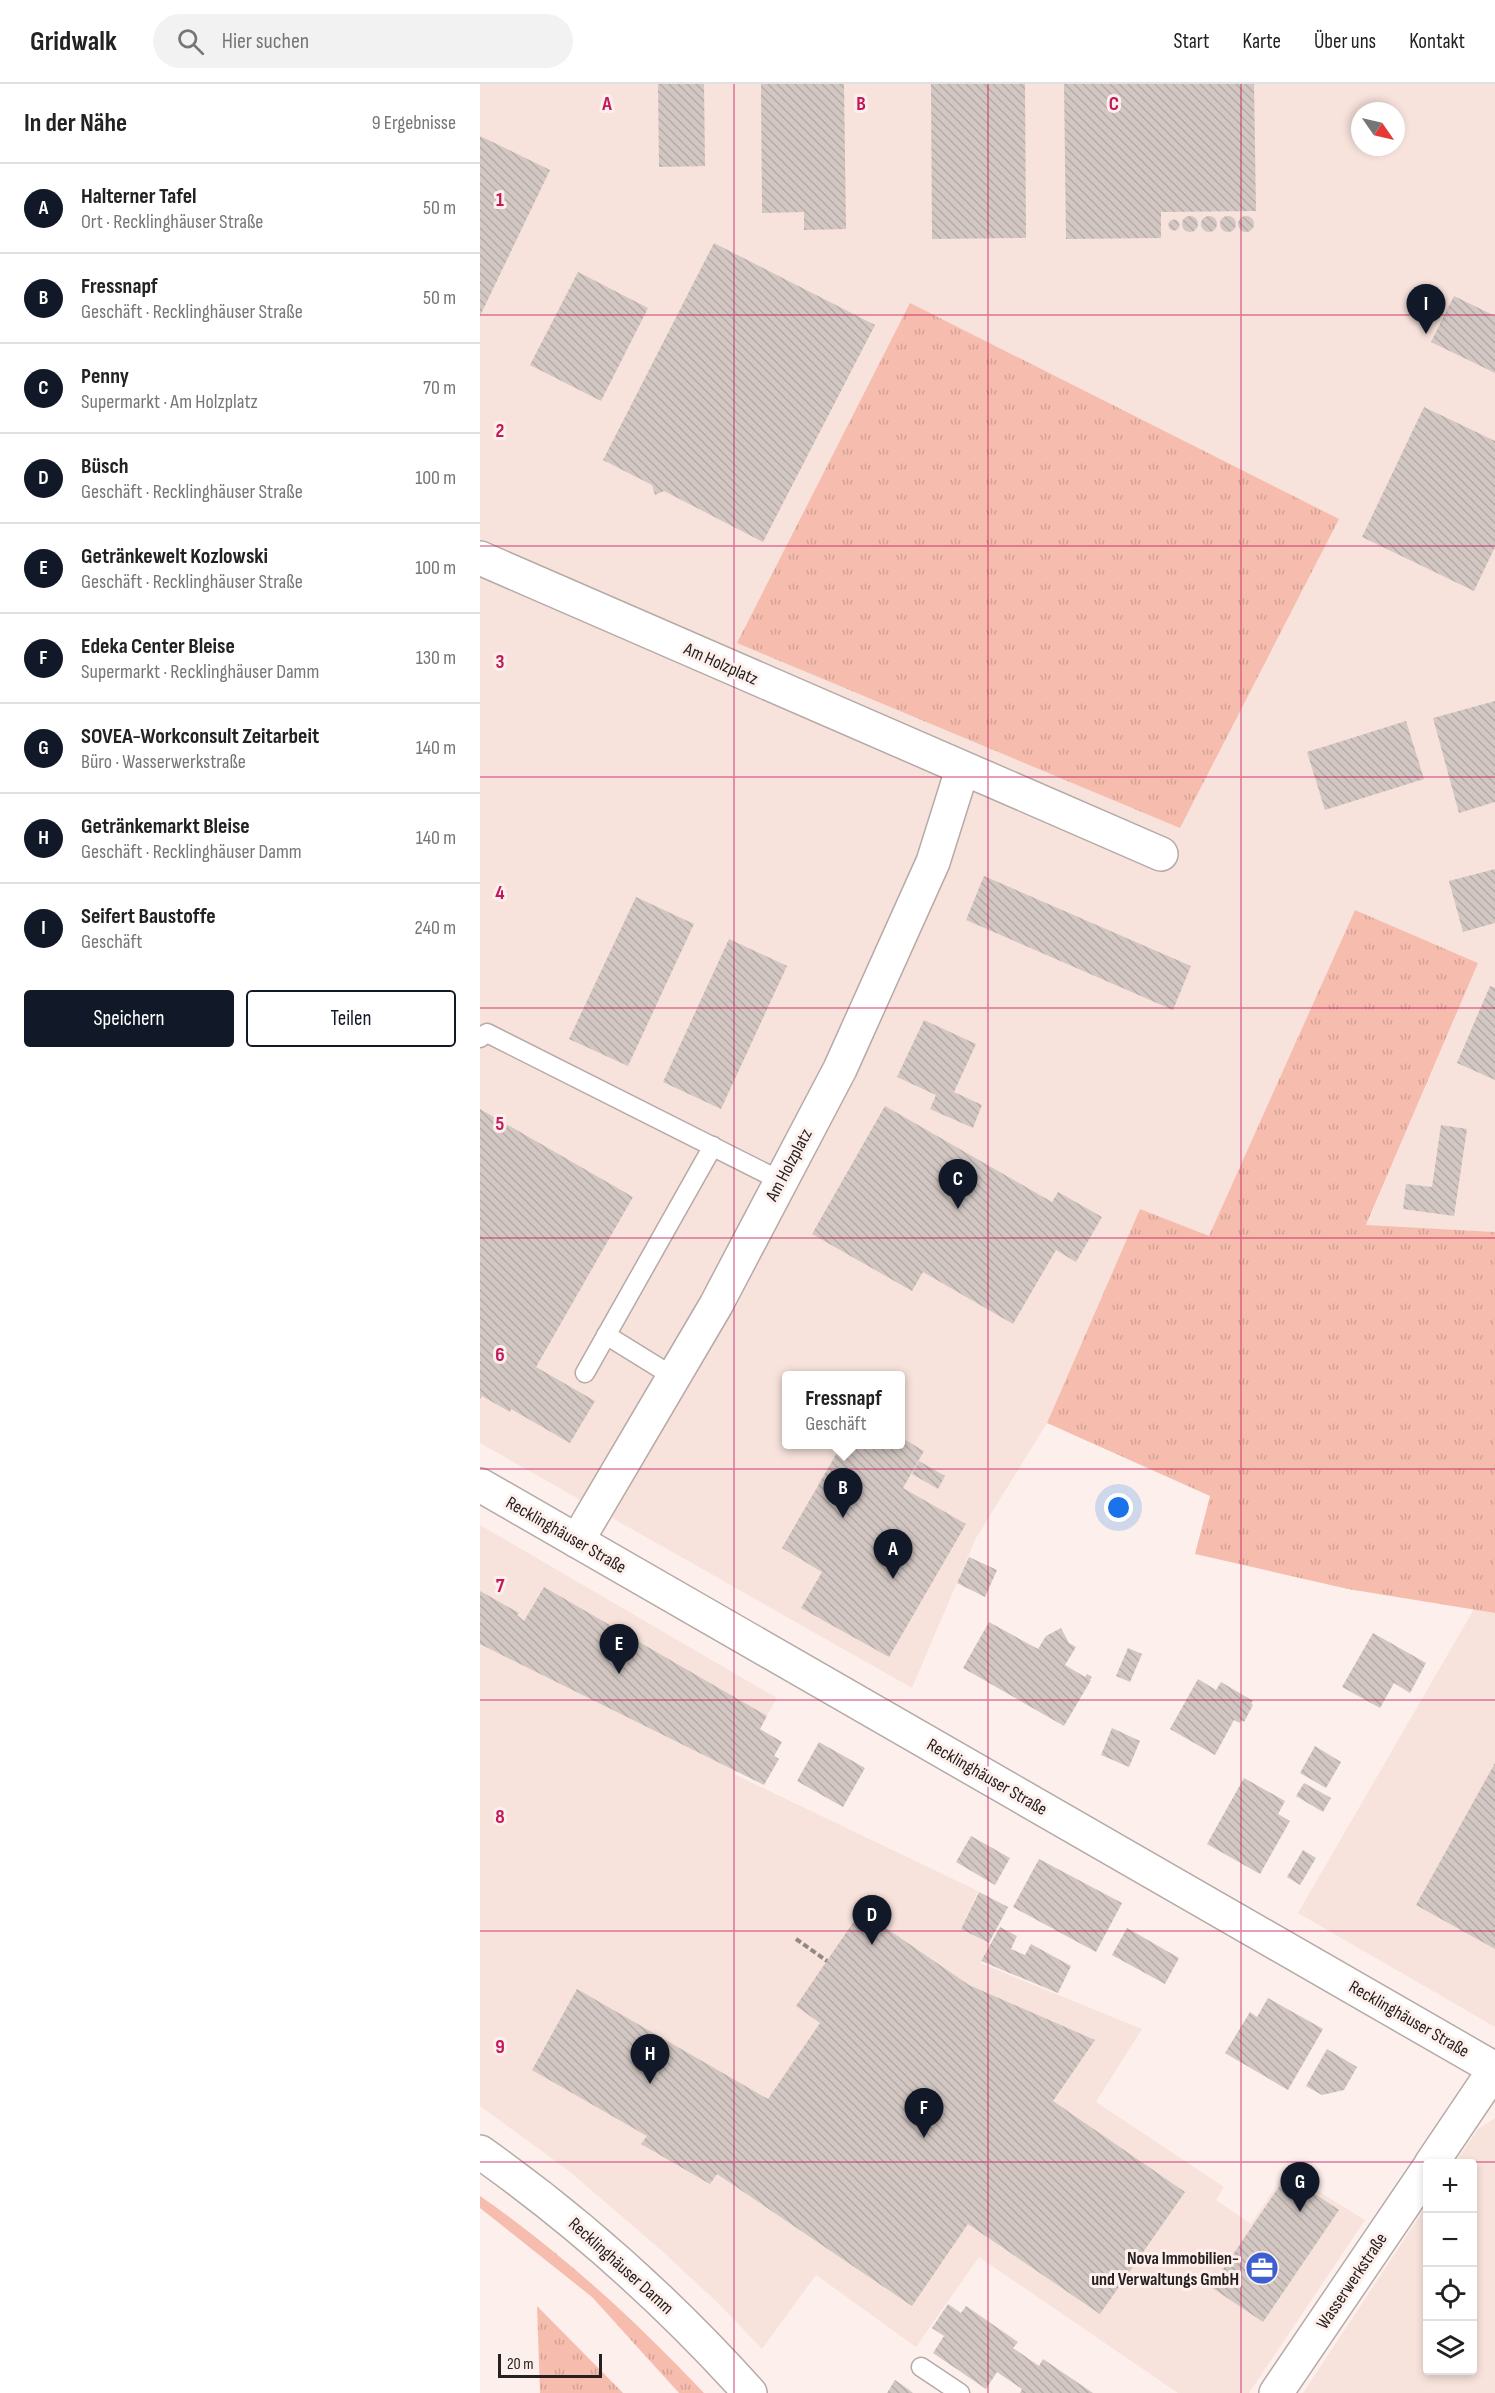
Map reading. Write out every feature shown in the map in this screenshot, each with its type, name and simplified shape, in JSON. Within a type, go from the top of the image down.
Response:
[{"type":"street","name":"Am Holzplatz","points":[[480,558],[962,770],[1161,854]]},
{"type":"street","name":"Am Holzplatz","points":[[577,1541],[716,1305],[840,1069],[933,862],[962,770]]},
{"type":"street","name":"Recklinghäuser Straße","points":[[480,1485],[1495,2069]]},
{"type":"street","points":[[1434,2159],[1495,2069]]},
{"type":"street","name":"Recklinghäuser Damm","points":[[480,2152],[550,2205],[657,2296],[750,2393]]},
{"type":"street","name":"Wasserwerkstraße","points":[[1276,2393],[1423,2176]]},
{"type":"lane","points":[[480,1038],[487,1033],[781,1181]]},
{"type":"lane","points":[[585,1373],[713,1146]]},
{"type":"lane","points":[[606,1335],[674,1377]]},
{"type":"lane","points":[[921,2367],[960,2393]]},
{"type":"path","points":[[796,1939],[827,1961]]},
{"type":"shaded area","points":[[480,84],[1495,84],[1495,1232],[1366,1226],[1478,963],[1355,910],[1209,1237],[1140,1210],[1047,1423],[976,1538],[912,1688],[480,1443]]},
{"type":"shaded area","points":[[480,1525],[777,1698],[734,1774],[978,1891],[961,1929],[989,1944],[980,1963],[1142,2029],[1096,2102],[1224,2187],[1216,2200],[1251,2224],[1286,2171],[1365,2220],[1249,2393],[1178,2393],[979,2257],[916,2347],[816,2275],[762,2349],[722,2307],[662,2251],[569,2171],[480,2106]]},
{"type":"shaded area","points":[[1474,1609],[1495,1613],[1495,2027],[1298,1913]]},
{"type":"shaded area","points":[[1495,2118],[1495,2393],[1303,2393],[1423,2211],[1423,2375],[1477,2375],[1477,2159],[1458,2159],[1478,2129]]},
{"type":"green space","points":[[910,303],[1339,519],[1180,828],[737,643]]},
{"type":"green space","points":[[1355,910],[1478,963],[1366,1225],[1495,1232],[1495,1613],[1348,1589],[1195,1554],[1210,1496],[1047,1423],[1140,1209],[1209,1236]]},
{"type":"green space","points":[[480,2196],[540,2240],[597,2288],[704,2393],[679,2393],[592,2297],[480,2208]]},
{"type":"green space","points":[[537,2306],[623,2393],[540,2393]]},
{"type":"building","points":[[658,84],[704,84],[705,166],[659,167]]},
{"type":"building","points":[[761,84],[844,84],[846,229],[804,230],[804,212],[762,213]]},
{"type":"building","points":[[931,84],[1025,84],[1026,238],[932,239]]},
{"type":"building","points":[[1064,84],[1254,84],[1256,211],[1161,212],[1161,238],[1066,239]]},
{"type":"building","points":[[480,136],[550,170],[480,316]]},
{"type":"building","points":[[1190,216],[1198,224],[1190,232],[1182,224]]},
{"type":"building","points":[[1209,216],[1217,224],[1209,232],[1201,224]]},
{"type":"building","points":[[1228,216],[1236,224],[1228,232],[1220,224]]},
{"type":"building","points":[[1246,216],[1254,224],[1246,232],[1238,224]]},
{"type":"building","points":[[1174,219],[1180,225],[1174,231],[1168,225]]},
{"type":"building","points":[[714,243],[875,325],[763,542],[664,491],[655,495],[652,485],[603,460]]},
{"type":"building","points":[[578,272],[648,308],[601,401],[530,365]]},
{"type":"building","points":[[1454,296],[1495,316],[1495,373],[1431,342]]},
{"type":"building","points":[[1424,407],[1495,441],[1495,547],[1474,591],[1362,537]]},
{"type":"building","points":[[1495,701],[1495,802],[1459,813],[1433,718]]},
{"type":"building","points":[[1406,721],[1424,779],[1325,810],[1307,752]]},
{"type":"building","points":[[1495,869],[1495,923],[1463,932],[1449,881]]},
{"type":"building","points":[[984,876],[1191,966],[1173,1010],[966,920]]},
{"type":"building","points":[[636,897],[694,924],[628,1066],[569,1039]]},
{"type":"building","points":[[729,939],[787,966],[721,1109],[663,1082]]},
{"type":"building","points":[[1490,986],[1495,988],[1495,1080],[1457,1063]]},
{"type":"building","points":[[924,1020],[976,1044],[954,1092],[982,1105],[973,1128],[930,1109],[936,1095],[897,1077]]},
{"type":"building","points":[[885,1106],[1052,1202],[1058,1192],[1102,1217],[1076,1262],[1056,1250],[1013,1324],[923,1272],[912,1291],[812,1234]]},
{"type":"building","points":[[480,1109],[633,1197],[536,1367],[595,1401],[570,1443],[511,1409],[510,1412],[482,1396],[480,1399]]},
{"type":"building","points":[[1441,1125],[1467,1129],[1454,1216],[1403,1209],[1406,1184],[1432,1187]]},
{"type":"building","points":[[905,1440],[924,1451],[903,1488],[966,1524],[889,1657],[801,1608],[822,1572],[782,1548],[839,1449],[905,1449]]},
{"type":"building","points":[[919,1461],[945,1476],[938,1489],[912,1474]]},
{"type":"building","points":[[969,1557],[997,1570],[985,1597],[957,1583]]},
{"type":"building","points":[[544,1587],[767,1716],[760,1729],[782,1742],[774,1756],[779,1759],[764,1785],[480,1644],[480,1591],[519,1613],[517,1615],[524,1621]]},
{"type":"building","points":[[989,1622],[1038,1649],[1046,1636],[1061,1628],[1069,1643],[1076,1647],[1065,1665],[1085,1677],[1087,1674],[1092,1677],[1064,1726],[963,1668]]},
{"type":"building","points":[[1373,1633],[1426,1663],[1410,1693],[1394,1683],[1380,1708],[1342,1687]]},
{"type":"building","points":[[1128,1648],[1142,1654],[1130,1682],[1116,1676]]},
{"type":"building","points":[[1198,1679],[1216,1690],[1221,1682],[1253,1701],[1244,1722],[1234,1720],[1215,1755],[1170,1729]]},
{"type":"building","points":[[1112,1728],[1140,1741],[1129,1767],[1101,1755]]},
{"type":"building","points":[[819,1742],[865,1768],[843,1807],[797,1781]]},
{"type":"building","points":[[1315,1746],[1341,1762],[1326,1788],[1300,1773]]},
{"type":"building","points":[[1495,1763],[1495,1949],[1416,1905]]},
{"type":"building","points":[[1244,1778],[1285,1801],[1278,1814],[1290,1821],[1260,1874],[1207,1844]]},
{"type":"building","points":[[1304,1783],[1331,1798],[1323,1812],[1296,1796]]},
{"type":"building","points":[[971,1836],[1010,1858],[995,1885],[956,1862]]},
{"type":"building","points":[[1303,1850],[1316,1858],[1300,1885],[1287,1877]]},
{"type":"building","points":[[1039,1859],[1122,1903],[1096,1952],[1013,1907]]},
{"type":"building","points":[[979,1892],[1008,1907],[989,1943],[961,1929]]},
{"type":"building","points":[[861,1911],[969,1985],[1095,2040],[1053,2101],[1185,2192],[1100,2314],[968,2224],[912,2306],[717,2174],[710,2184],[641,2144],[647,2136],[532,2070],[577,1989],[768,2099],[820,2023],[796,2006]]},
{"type":"building","points":[[1000,1927],[1017,1936],[1011,1949],[1025,1955],[1031,1944],[1071,1966],[1058,1993],[981,1961]]},
{"type":"building","points":[[1127,1928],[1179,1958],[1165,1984],[1112,1955]]},
{"type":"building","points":[[1268,1998],[1323,2029],[1288,2090],[1225,2053],[1250,2012],[1257,2017]]},
{"type":"building","points":[[1327,2049],[1357,2067],[1344,2090],[1322,2095],[1306,2086]]},
{"type":"building","name":"Nova Immobilien- und Verwaltungs GmbH","points":[[1287,2175],[1339,2210],[1263,2322],[1211,2287]]},
{"type":"building","points":[[948,2304],[961,2313],[966,2306],[1018,2342],[1013,2348],[1039,2366],[1043,2359],[1093,2393],[1020,2393],[1022,2389],[997,2372],[986,2389],[933,2353],[944,2336],[932,2328]]},
{"type":"building","points":[[895,2380],[908,2389],[913,2393],[887,2393]]},
{"type":"place","name":"Seifert Baustoffe","points":[[1426,334]]},
{"type":"place","name":"Penny","points":[[958,1209]]},
{"type":"place","name":"Fressnapf","points":[[843,1518]]},
{"type":"place","name":"Halterner Tafel","points":[[893,1579]]},
{"type":"place","name":"Getränkewelt Kozlowski","points":[[619,1674]]},
{"type":"place","name":"Büsch","points":[[872,1945]]},
{"type":"place","name":"Getränkemarkt Bleise","points":[[650,2084]]},
{"type":"place","name":"Edeka Center Bleise","points":[[924,2138]]},
{"type":"place","name":"SOVEA-Workconsult Zeitarbeit","points":[[1300,2212]]},
{"type":"place","name":"Nova Immobilien- und Verwaltungs GmbH","points":[[1262,2268]]}]
